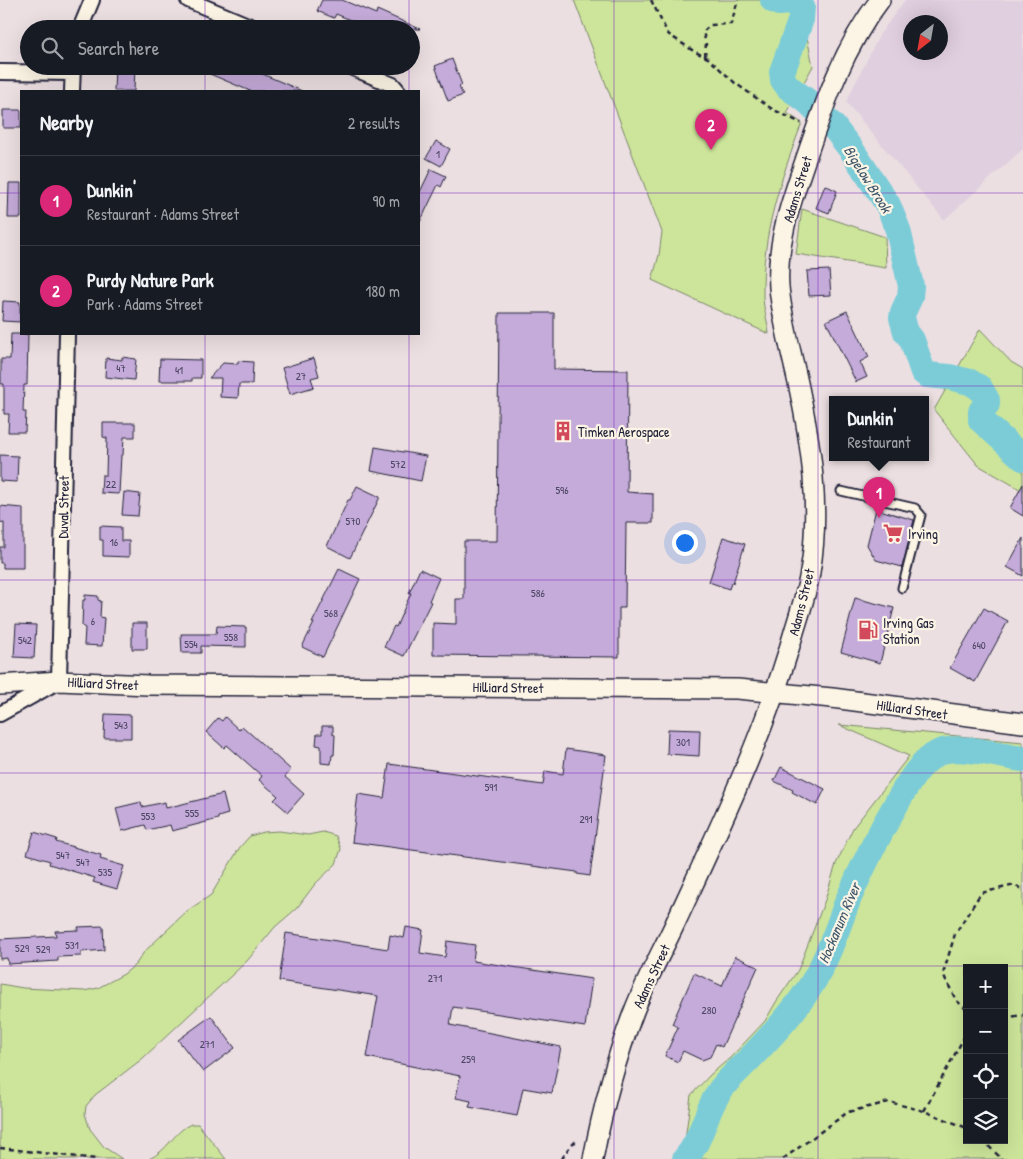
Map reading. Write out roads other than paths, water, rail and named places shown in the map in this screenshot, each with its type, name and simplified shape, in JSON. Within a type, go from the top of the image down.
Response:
[{"type":"main road","name":"Adams Street","points":[[592,1159],[605,1099],[635,1010],[722,822],[766,720],[776,692],[810,571],[814,532],[812,463],[785,329],[779,284],[781,244],[789,207],[815,119],[848,51],[880,0]]},
{"type":"main road","name":"Hilliard Street","points":[[59,680],[157,685],[737,689],[776,692],[1023,723]]},
{"type":"main road","points":[[0,685],[59,680]]},
{"type":"street","points":[[84,20],[92,0]]},
{"type":"street","points":[[193,1],[236,20]]},
{"type":"street","points":[[0,72],[20,71]]},
{"type":"street","points":[[72,90],[73,75]]},
{"type":"street","points":[[369,75],[392,85],[397,90]]},
{"type":"street","name":"Duval Street","points":[[59,680],[67,335]]},
{"type":"street","name":"Hilliard Street","points":[[0,714],[59,680]]},
{"type":"lane","points":[[841,492],[915,508],[921,515],[902,588]]},
{"type":"waterway","name":"Bigelow Brook","points":[[773,0],[779,3],[797,1],[802,7],[801,19],[782,72],[783,80],[788,87],[807,101],[833,126],[853,152],[888,205],[898,230],[911,286],[910,297],[902,318],[923,372],[927,375],[949,377],[970,382],[980,388],[987,400],[987,404],[981,411],[981,420],[1023,458]]},
{"type":"waterway","name":"Hockanum River","points":[[685,1159],[696,1143],[711,1106],[721,1089],[788,1017],[816,977],[830,949],[848,900],[878,836],[920,767],[938,753],[956,749],[1023,759]]},
{"type":"place","name":"Purdy Nature Park","points":[[711,150]]},
{"type":"place","name":"Timken Aerospace","points":[[563,431]]},
{"type":"place","name":"Dunkin'","points":[[879,518]]},
{"type":"place","name":"Irving","points":[[893,533]]},
{"type":"place","name":"Irving Gas Station","points":[[868,630]]}]
